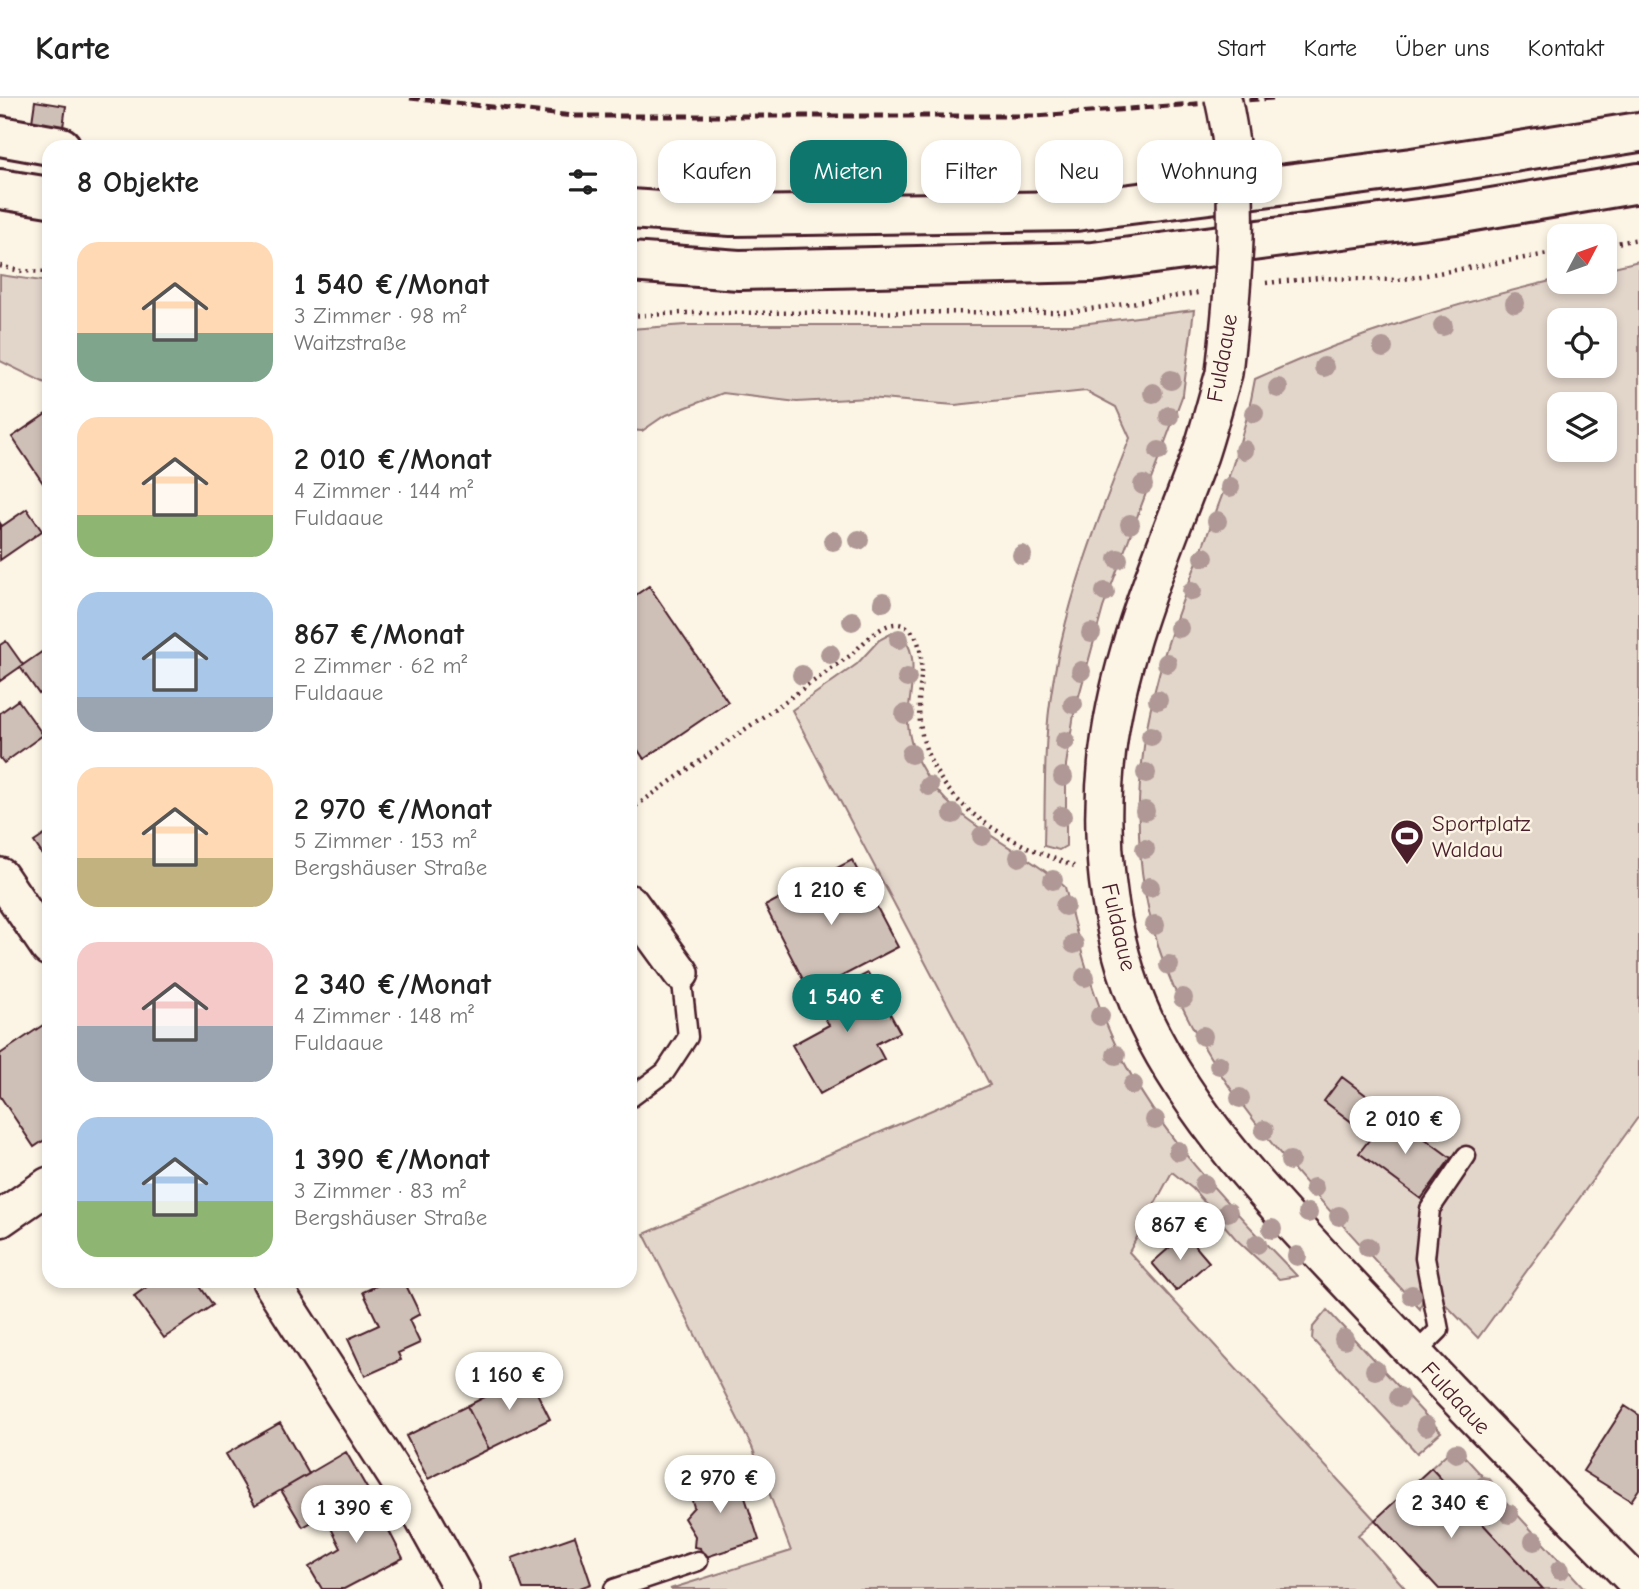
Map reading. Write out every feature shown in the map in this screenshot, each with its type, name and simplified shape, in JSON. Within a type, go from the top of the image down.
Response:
[{"type":"main road","points":[[637,209],[731,216],[1076,211],[1412,168],[1639,132]]},
{"type":"main road","points":[[0,136],[42,144]]},
{"type":"main road","points":[[637,263],[740,270],[1093,262],[1455,214],[1639,183]]},
{"type":"main road","points":[[0,189],[42,196]]},
{"type":"street","name":"Fuldaaue","points":[[1223,98],[1236,203],[1235,276],[1224,373],[1201,451],[1142,607],[1120,680],[1109,751],[1105,817],[1108,879],[1123,957],[1144,1018],[1171,1069],[1221,1139],[1286,1217],[1639,1585]]},
{"type":"street","points":[[0,876],[42,938]]},
{"type":"street","points":[[637,913],[681,973]]},
{"type":"street","points":[[0,1219],[42,1190]]},
{"type":"street","points":[[275,1288],[422,1517],[462,1589]]},
{"type":"lane","points":[[637,1093],[665,1072],[688,1037],[681,973]]},
{"type":"lane","points":[[1415,1354],[1439,1330],[1425,1258],[1430,1209],[1466,1156]]},
{"type":"lane","points":[[614,1589],[698,1562]]},
{"type":"path","points":[[1617,242],[1639,239]]},
{"type":"path","points":[[0,266],[42,271]]},
{"type":"path","points":[[637,805],[851,655],[876,632],[892,624],[903,626],[914,634],[920,656],[919,727],[930,764],[943,784],[960,804],[1028,849],[1108,879]]},
{"type":"shaded area","name":"Sportplatz Waldau","points":[[1639,261],[1639,1116],[1478,1338],[1419,1277],[1424,1295],[1420,1309],[1353,1236],[1290,1166],[1236,1096],[1191,1023],[1158,947],[1141,863],[1141,770],[1161,666],[1237,452],[1255,379],[1367,334],[1547,282],[1547,294],[1617,294],[1617,266]]},
{"type":"shaded area","points":[[0,275],[42,281],[42,382],[0,361]]},
{"type":"shaded area","points":[[1194,310],[1183,394],[1103,608],[1074,714],[1066,765],[1066,846],[1059,850],[1044,846],[1046,746],[1051,694],[1077,582],[1130,438],[1116,407],[1086,391],[955,405],[868,398],[797,402],[723,393],[664,416],[642,431],[637,431],[637,328],[686,325],[1073,325]]},
{"type":"shaded area","points":[[894,632],[904,638],[912,659],[909,731],[917,759],[932,784],[966,818],[1065,887],[1097,999],[1128,1069],[1169,1133],[1193,1163],[1297,1276],[1279,1279],[1236,1239],[1193,1189],[1172,1172],[1129,1252],[1375,1520],[1358,1535],[1406,1589],[670,1589],[791,1551],[752,1447],[644,1234],[990,1085],[792,710],[857,664],[879,640]]},
{"type":"shaded area","points":[[1327,1310],[1441,1432],[1417,1453],[1312,1339],[1313,1327]]},
{"type":"shaded area","points":[[1455,1446],[1585,1589],[1543,1589],[1431,1468]]},
{"type":"building","points":[[35,101],[66,106],[63,127],[32,122]]},
{"type":"building","points":[[42,417],[42,482],[12,437]]},
{"type":"building","points":[[27,509],[42,531],[0,560],[0,523],[2,526]]},
{"type":"building","points":[[649,586],[728,702],[644,759],[637,748],[637,594]]},
{"type":"building","points":[[6,641],[23,665],[0,681],[0,645]]},
{"type":"building","points":[[42,652],[42,692],[39,694],[20,667]]},
{"type":"building","points":[[18,700],[42,734],[4,763],[0,758],[0,713]]},
{"type":"building","points":[[42,837],[42,854],[34,842]]},
{"type":"building","points":[[852,860],[898,947],[810,993],[765,906]]},
{"type":"building","points":[[868,973],[900,1032],[876,1044],[884,1059],[820,1094],[792,1045],[829,1025],[815,1000]]},
{"type":"building","points":[[42,1026],[42,1142],[34,1147],[0,1096],[0,1054]]},
{"type":"building","points":[[1342,1077],[1379,1105],[1361,1129],[1324,1101]]},
{"type":"building","points":[[1390,1113],[1451,1158],[1421,1199],[1359,1153]]},
{"type":"building","points":[[1185,1234],[1209,1262],[1176,1291],[1152,1263]]},
{"type":"building","points":[[145,1288],[201,1288],[213,1305],[164,1338],[134,1296]]},
{"type":"building","points":[[372,1288],[407,1288],[420,1314],[409,1320],[420,1343],[398,1353],[401,1360],[365,1376],[348,1339],[379,1325],[363,1292]]},
{"type":"building","points":[[528,1375],[550,1419],[489,1449],[467,1406]]},
{"type":"building","points":[[467,1406],[489,1449],[428,1479],[406,1436]]},
{"type":"building","points":[[1625,1406],[1639,1415],[1639,1489],[1631,1501],[1583,1471]]},
{"type":"building","points":[[280,1423],[309,1474],[255,1505],[226,1454]]},
{"type":"building","points":[[346,1452],[368,1490],[303,1527],[281,1490]]},
{"type":"building","points":[[1431,1468],[1543,1589],[1439,1589],[1375,1520]]},
{"type":"building","points":[[736,1470],[759,1540],[703,1558],[700,1548],[694,1547],[695,1536],[684,1518],[694,1507],[687,1485]]},
{"type":"building","points":[[368,1490],[403,1558],[344,1589],[322,1589],[309,1567],[341,1548],[325,1516]]},
{"type":"building","points":[[575,1536],[591,1584],[577,1589],[523,1589],[512,1558]]},
{"type":"railway","points":[[410,98],[573,116],[1037,116],[1273,98]]},
{"type":"place","name":"Sportplatz Waldau","points":[[1407,866]]}]
